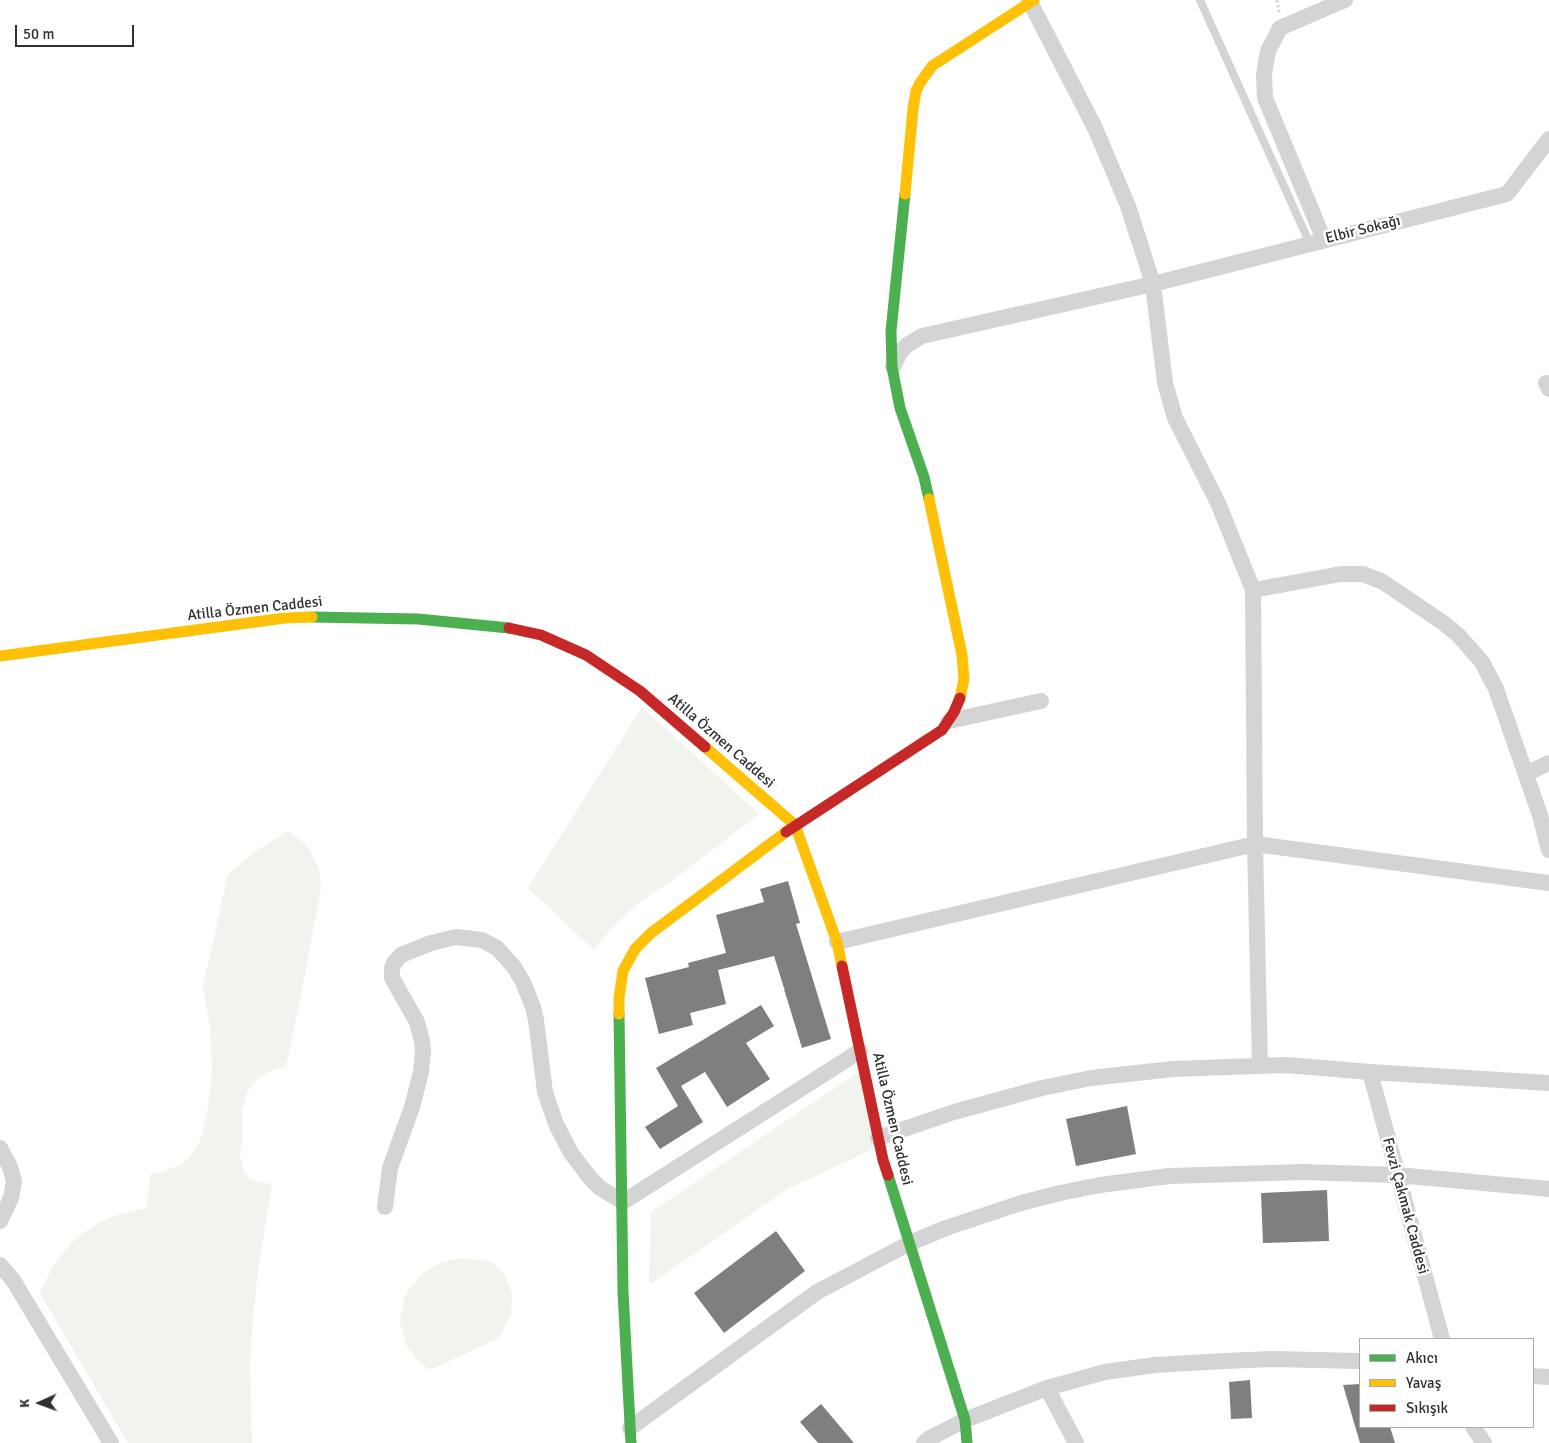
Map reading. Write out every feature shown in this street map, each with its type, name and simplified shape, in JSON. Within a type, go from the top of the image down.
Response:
[{"type":"street","points":[[1317,242],[1265,98],[1264,74],[1268,51],[1280,28],[1345,0]]},
{"type":"street","points":[[631,1436],[623,1292],[624,1202],[620,984],[629,958],[651,932],[795,825],[942,730],[957,707],[962,691],[964,667],[931,505],[924,477],[900,408],[892,368],[891,331],[916,92],[925,74],[932,66],[1031,1],[1095,128],[1112,168],[1141,245],[1153,284],[1165,384],[1175,418],[1218,503],[1254,590],[1255,844],[1260,1065]]},
{"type":"street","name":"Elbir Sokağı","points":[[892,368],[900,352],[907,345],[922,336],[1153,284],[1507,194],[1547,145]]},
{"type":"street","points":[[1254,590],[1352,572],[1364,574],[1384,582],[1445,624],[1459,636],[1482,662],[1496,688],[1526,774],[1543,806],[1549,850]]},
{"type":"street","name":"Atilla Özmen Caddesi","points":[[0,656],[263,620],[356,616],[509,628],[541,635],[571,647],[623,678],[640,691],[795,825],[837,942],[883,1160],[965,1420],[967,1443]]},
{"type":"street","points":[[949,721],[1041,701]]},
{"type":"street","points":[[1526,774],[1549,763]]},
{"type":"street","points":[[837,942],[1255,844],[1549,883]]},
{"type":"street","points":[[384,1206],[390,1168],[412,1107],[421,1072],[423,1051],[417,1022],[392,978],[392,968],[397,959],[408,952],[431,943],[456,937],[474,938],[490,943],[503,954],[519,975],[529,994],[535,1013],[545,1092],[556,1124],[572,1153],[590,1178],[600,1188],[624,1202]]},
{"type":"street","points":[[624,1202],[860,1051]]},
{"type":"street","points":[[878,1138],[954,1112],[1066,1083],[1132,1073],[1286,1065],[1549,1083]]},
{"type":"street","name":"Fevzi Çakmak Caddesi","points":[[1370,1072],[1442,1338]]},
{"type":"street","points":[[0,1148],[10,1167],[14,1181],[11,1198],[0,1221]]},
{"type":"street","points":[[631,1436],[817,1292],[910,1243],[1021,1203],[1068,1191],[1140,1179],[1256,1172],[1397,1175],[1549,1189]]},
{"type":"street","points":[[0,1265],[13,1280],[111,1443]]},
{"type":"street","points":[[924,1443],[965,1420],[1047,1388],[1105,1372],[1155,1365],[1272,1359],[1359,1361]]},
{"type":"street","points":[[1534,1376],[1549,1378]]},
{"type":"street","points":[[1047,1388],[1076,1443]]},
{"type":"street","points":[[1474,1428],[1484,1443]]},
{"type":"lane","points":[[1200,0],[1317,242]]},
{"type":"shaded area","points":[[642,707],[759,814],[673,880],[638,903],[611,929],[594,950],[528,888]]},
{"type":"shaded area","points":[[288,831],[305,844],[311,852],[319,869],[321,888],[286,1067],[276,1069],[259,1077],[247,1092],[242,1111],[240,1156],[243,1169],[250,1179],[272,1185],[258,1270],[253,1317],[250,1363],[252,1443],[128,1443],[40,1293],[53,1266],[72,1242],[98,1223],[113,1216],[146,1208],[151,1173],[162,1172],[181,1165],[199,1144],[207,1114],[212,1071],[210,1028],[203,987],[228,874],[256,851]]},
{"type":"shaded area","points":[[863,1069],[875,1148],[786,1190],[649,1285],[651,1212]]},
{"type":"shaded area","points":[[462,1258],[483,1260],[493,1263],[500,1269],[512,1294],[511,1314],[502,1333],[495,1340],[429,1370],[420,1363],[406,1345],[400,1323],[404,1299],[409,1289],[423,1273],[442,1262]]},
{"type":"building","points":[[788,881],[800,923],[796,924],[831,1039],[802,1048],[774,956],[718,970],[726,1004],[690,1013],[693,1025],[659,1034],[645,978],[689,967],[688,963],[726,953],[716,915],[764,902],[760,889]]},
{"type":"building","points":[[761,1005],[774,1026],[746,1043],[770,1079],[727,1107],[705,1072],[681,1086],[703,1122],[660,1149],[645,1127],[678,1106],[656,1068]]},
{"type":"building","points":[[1127,1106],[1136,1154],[1076,1166],[1066,1119]]},
{"type":"building","points":[[1327,1190],[1329,1241],[1263,1243],[1261,1193]]},
{"type":"building","points":[[776,1231],[805,1271],[724,1333],[694,1293]]},
{"type":"building","points":[[1250,1380],[1252,1418],[1231,1419],[1229,1382]]},
{"type":"building","points":[[1359,1384],[1359,1428],[1390,1428],[1395,1443],[1360,1443],[1343,1385]]},
{"type":"building","points":[[821,1404],[854,1443],[818,1443],[800,1422]]},
{"type":"traffic: fast","points":[[905,194],[891,331],[892,367],[900,408],[924,477],[929,499]]},
{"type":"traffic: fast","points":[[312,617],[418,619],[509,628]]},
{"type":"traffic: fast","points":[[619,1014],[623,1292],[631,1443]]},
{"type":"traffic: fast","points":[[888,1175],[965,1420],[967,1443]]},
{"type":"traffic: slow","points":[[905,194],[913,109],[916,91],[920,83],[932,66],[1034,0]]},
{"type":"traffic: slow","points":[[929,499],[962,655],[964,679],[960,698]]},
{"type":"traffic: slow","points":[[0,656],[285,618],[312,617]]},
{"type":"traffic: slow","points":[[705,747],[795,825],[837,942],[842,966]]},
{"type":"traffic: slow","points":[[619,1014],[623,971],[635,949],[651,933],[786,832]]},
{"type":"traffic: jam","points":[[509,628],[541,635],[586,655],[640,691],[705,747]]},
{"type":"traffic: jam","points":[[786,832],[942,730],[954,712],[960,698]]},
{"type":"traffic: jam","points":[[842,966],[883,1160],[888,1175]]}]
